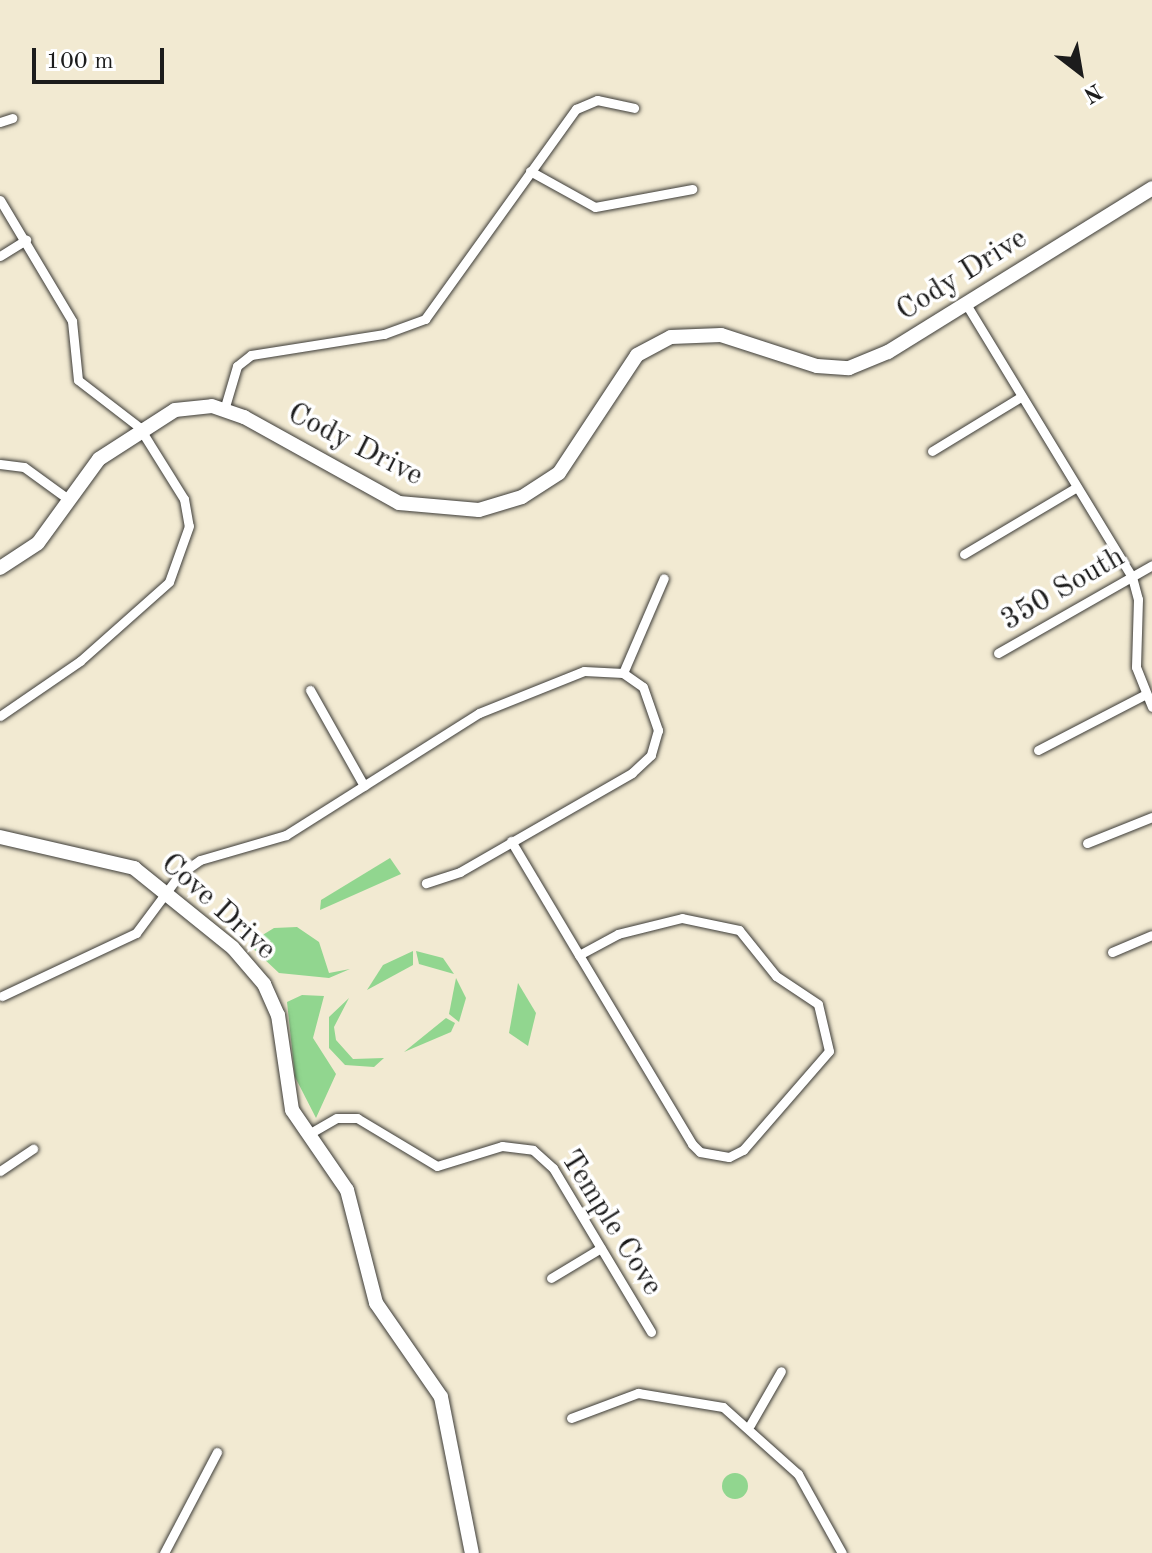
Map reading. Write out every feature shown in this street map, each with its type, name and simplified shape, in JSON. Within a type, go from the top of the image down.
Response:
[{"type":"street","points":[[224,410],[237,366],[251,355],[384,334],[425,319],[576,109],[597,100],[634,108]]},
{"type":"street","points":[[0,122],[12,118]]},
{"type":"street","points":[[530,171],[595,207],[692,189]]},
{"type":"street","name":"Cody Drive","points":[[0,568],[38,543],[99,459],[139,427],[175,410],[224,410],[399,503],[479,510],[522,497],[559,473],[613,382],[637,355],[671,337],[721,335],[817,366],[849,368],[966,304],[1152,188]]},
{"type":"street","points":[[0,200],[72,321],[78,380],[139,427],[184,499],[183,554],[169,582],[91,651],[0,716]]},
{"type":"street","points":[[0,256],[26,240]]},
{"type":"street","points":[[966,304],[1132,577],[1144,695],[1152,707]]},
{"type":"street","points":[[932,451],[1022,396]]},
{"type":"street","points":[[0,464],[24,467],[68,499]]},
{"type":"street","points":[[964,554],[1077,487]]},
{"type":"street","name":"350 South","points":[[998,653],[1152,565]]},
{"type":"street","points":[[623,673],[664,578]]},
{"type":"street","points":[[2,996],[136,933],[165,891],[200,860],[286,835],[479,713],[584,671],[623,673],[655,707],[651,755],[632,773],[454,875],[426,883]]},
{"type":"street","points":[[310,690],[364,786]]},
{"type":"street","points":[[1038,750],[1144,695]]},
{"type":"street","points":[[1087,843],[1152,817]]},
{"type":"street","name":"Cove Drive","points":[[0,837],[134,868],[165,891],[265,986],[281,1026],[285,1091],[307,1135],[352,1199],[376,1303],[437,1387],[472,1553]]},
{"type":"street","points":[[511,841],[579,955],[692,1144],[710,1156],[743,1150],[829,1051],[818,1004],[776,976],[739,930],[682,918],[618,934],[579,955]]},
{"type":"street","points":[[1112,952],[1152,935]]},
{"type":"street","name":"Temple Cove","points":[[307,1135],[337,1118],[357,1118],[437,1166],[502,1146],[526,1147],[549,1163],[651,1332]]},
{"type":"street","points":[[0,1171],[33,1149]]},
{"type":"street","points":[[551,1278],[601,1248]]},
{"type":"street","points":[[750,1425],[781,1371]]},
{"type":"street","points":[[571,1418],[638,1393],[711,1404],[750,1425],[811,1490],[842,1553]]},
{"type":"street","points":[[164,1553],[217,1452]]},
{"type":"green space","points":[[390,858],[401,874],[320,910],[321,900]]},
{"type":"green space","points":[[297,927],[319,942],[329,973],[350,969],[329,978],[279,973],[248,944],[274,928]]},
{"type":"green space","points":[[413,951],[413,965],[367,990],[383,965]]},
{"type":"green space","points":[[416,951],[443,958],[454,974],[419,964]]},
{"type":"green space","points":[[456,978],[466,998],[459,1022],[449,1014]]},
{"type":"green space","points":[[518,983],[536,1013],[528,1046],[509,1033]]},
{"type":"green space","points":[[302,995],[324,996],[313,1038],[336,1074],[316,1118],[295,1077],[287,1002]]},
{"type":"green space","points":[[349,998],[334,1027],[336,1040],[353,1059],[384,1058],[374,1067],[345,1065],[329,1048],[329,1017]]},
{"type":"green space","points":[[446,1018],[455,1023],[451,1032],[404,1052]]},
{"type":"green space","points":[[735,1473],[744,1477],[748,1486],[744,1495],[735,1499],[726,1495],[722,1486],[726,1477]]}]
